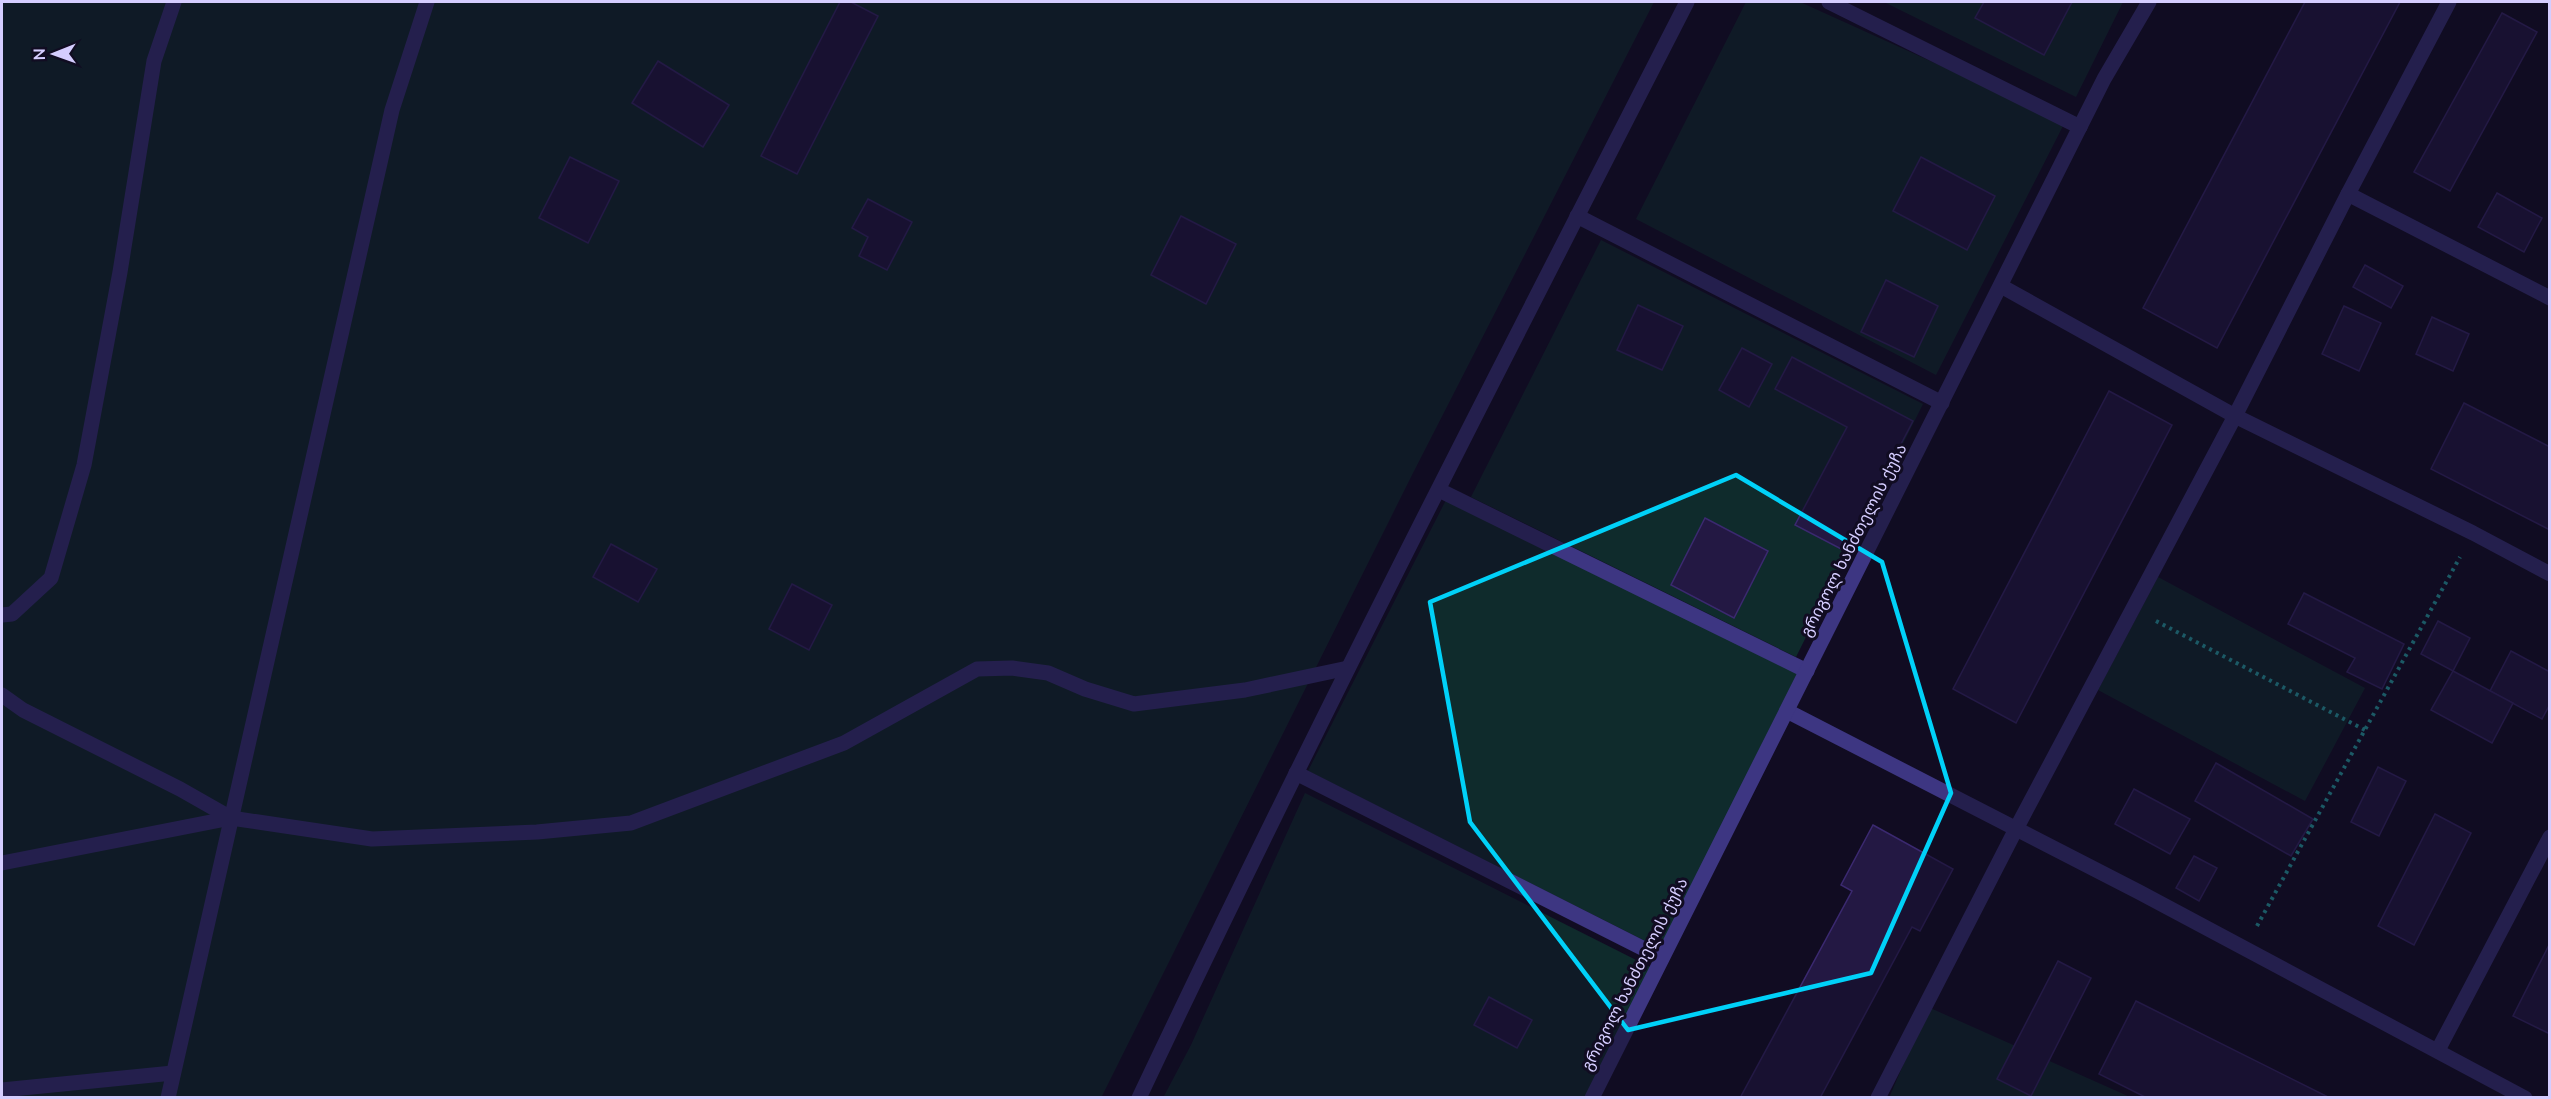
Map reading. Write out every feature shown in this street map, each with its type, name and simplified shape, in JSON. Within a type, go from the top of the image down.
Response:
[{"type":"street","points":[[2,615],[12,614],[51,578],[84,465],[120,272],[154,61],[174,2]]},
{"type":"street","points":[[168,1098],[392,110],[427,2]]},
{"type":"street","points":[[1139,1098],[1254,855],[1687,2]]},
{"type":"street","points":[[1829,2],[2080,127]]},
{"type":"street","name":"გრიგოლ ხანძთელის ქუჩა","points":[[1592,1098],[2104,79],[2149,2]]},
{"type":"street","points":[[1878,1098],[2016,829],[2235,416],[2449,2]]},
{"type":"street","points":[[2348,194],[2550,298]]},
{"type":"street","points":[[1577,216],[1942,402]]},
{"type":"street","points":[[2001,286],[2235,416],[2474,533],[2550,574]]},
{"type":"street","points":[[1439,490],[1807,671]]},
{"type":"street","points":[[2,863],[231,818],[372,839],[537,832],[631,823],[844,743],[977,669],[1012,668],[1048,673],[1085,689],[1134,704],[1189,699],[1245,690],[1348,668]]},
{"type":"street","points":[[2,695],[23,710],[180,789],[231,818]]},
{"type":"street","points":[[1787,711],[2245,948],[2525,1098]]},
{"type":"street","points":[[1296,773],[1662,958]]},
{"type":"street","points":[[2438,1050],[2550,837]]},
{"type":"street","points":[[2,1089],[173,1073]]},
{"type":"path","points":[[2245,948],[2474,533]]},
{"type":"path","points":[[2132,608],[2365,730]]},
{"type":"highlighted area","points":[[1736,475],[1882,562],[1951,793],[1871,973],[1628,1030],[1470,822],[1430,602]]},
{"type":"green space","points":[[2,2],[1654,2],[1412,475],[1101,1098],[2,1097]]},
{"type":"green space","points":[[1746,2],[1800,2],[2065,122],[1936,375],[1636,219]]},
{"type":"green space","points":[[1884,2],[2123,2],[2076,97]]},
{"type":"green space","points":[[1601,240],[1923,404],[1796,657],[1471,497]]},
{"type":"green space","points":[[1446,500],[1798,674],[1661,949],[1308,771]]},
{"type":"green space","points":[[2158,577],[2365,688],[2305,801],[2098,690]]},
{"type":"green space","points":[[1305,793],[1660,972],[1598,1097],[1163,1098],[1191,1045]]},
{"type":"green space","points":[[1928,1007],[2130,1097],[1889,1098]]},
{"type":"building","points":[[840,2],[851,2],[878,16],[797,174],[761,156]]},
{"type":"building","points":[[1984,2],[2072,2],[2044,55],[1975,18]]},
{"type":"building","points":[[2305,2],[2400,2],[2217,348],[2143,308]]},
{"type":"building","points":[[2502,13],[2537,32],[2450,191],[2414,172]]},
{"type":"building","points":[[658,61],[729,105],[703,147],[632,103]]},
{"type":"building","points":[[570,157],[619,181],[588,243],[539,218]]},
{"type":"building","points":[[1921,157],[1995,196],[1967,250],[1893,211]]},
{"type":"building","points":[[2497,193],[2542,218],[2524,252],[2478,227]]},
{"type":"building","points":[[868,199],[912,222],[887,270],[859,256],[868,237],[852,228]]},
{"type":"building","points":[[1181,216],[1236,244],[1206,304],[1151,275]]},
{"type":"building","points":[[2365,265],[2403,286],[2391,308],[2353,287]]},
{"type":"building","points":[[1886,280],[1938,306],[1914,357],[1861,332]]},
{"type":"building","points":[[1638,305],[1683,326],[1662,370],[1617,350]]},
{"type":"building","points":[[2344,306],[2381,323],[2359,371],[2322,354]]},
{"type":"building","points":[[2432,317],[2469,334],[2453,371],[2416,354]]},
{"type":"building","points":[[1742,348],[1772,364],[1749,407],[1719,390]]},
{"type":"building","points":[[1792,357],[1913,421],[1845,551],[1795,525],[1847,427],[1775,389]]},
{"type":"building","points":[[2109,391],[2172,425],[2016,723],[1953,689]]},
{"type":"building","points":[[2464,403],[2550,447],[2550,530],[2431,469]]},
{"type":"building","points":[[1705,518],[1768,551],[1734,618],[1671,585]]},
{"type":"building","points":[[611,544],[657,569],[638,602],[593,577]]},
{"type":"building","points":[[792,584],[832,605],[809,650],[769,629]]},
{"type":"building","points":[[2304,593],[2404,644],[2382,689],[2347,672],[2355,658],[2288,624]]},
{"type":"building","points":[[2438,621],[2470,638],[2453,671],[2421,654]]},
{"type":"building","points":[[2511,651],[2550,672],[2550,704],[2542,719],[2490,691]]},
{"type":"building","points":[[2453,671],[2513,703],[2492,743],[2431,710]]},
{"type":"building","points":[[2216,763],[2313,819],[2291,856],[2195,801]]},
{"type":"building","points":[[2378,767],[2406,781],[2379,836],[2351,822]]},
{"type":"building","points":[[2134,789],[2190,819],[2170,854],[2115,824]]},
{"type":"building","points":[[2435,814],[2471,833],[2414,945],[2378,926]]},
{"type":"building","points":[[1873,825],[1953,869],[1920,931],[1912,927],[1820,1098],[1740,1098],[1852,891],[1841,885]]},
{"type":"building","points":[[2194,856],[2217,868],[2199,901],[2176,888]]},
{"type":"building","points":[[2550,943],[2550,1034],[2513,1016]]},
{"type":"building","points":[[2058,961],[2091,978],[2031,1096],[1997,1079]]},
{"type":"building","points":[[1489,997],[1532,1020],[1517,1048],[1474,1025]]},
{"type":"building","points":[[2136,1001],[2330,1098],[2147,1098],[2099,1074]]}]
